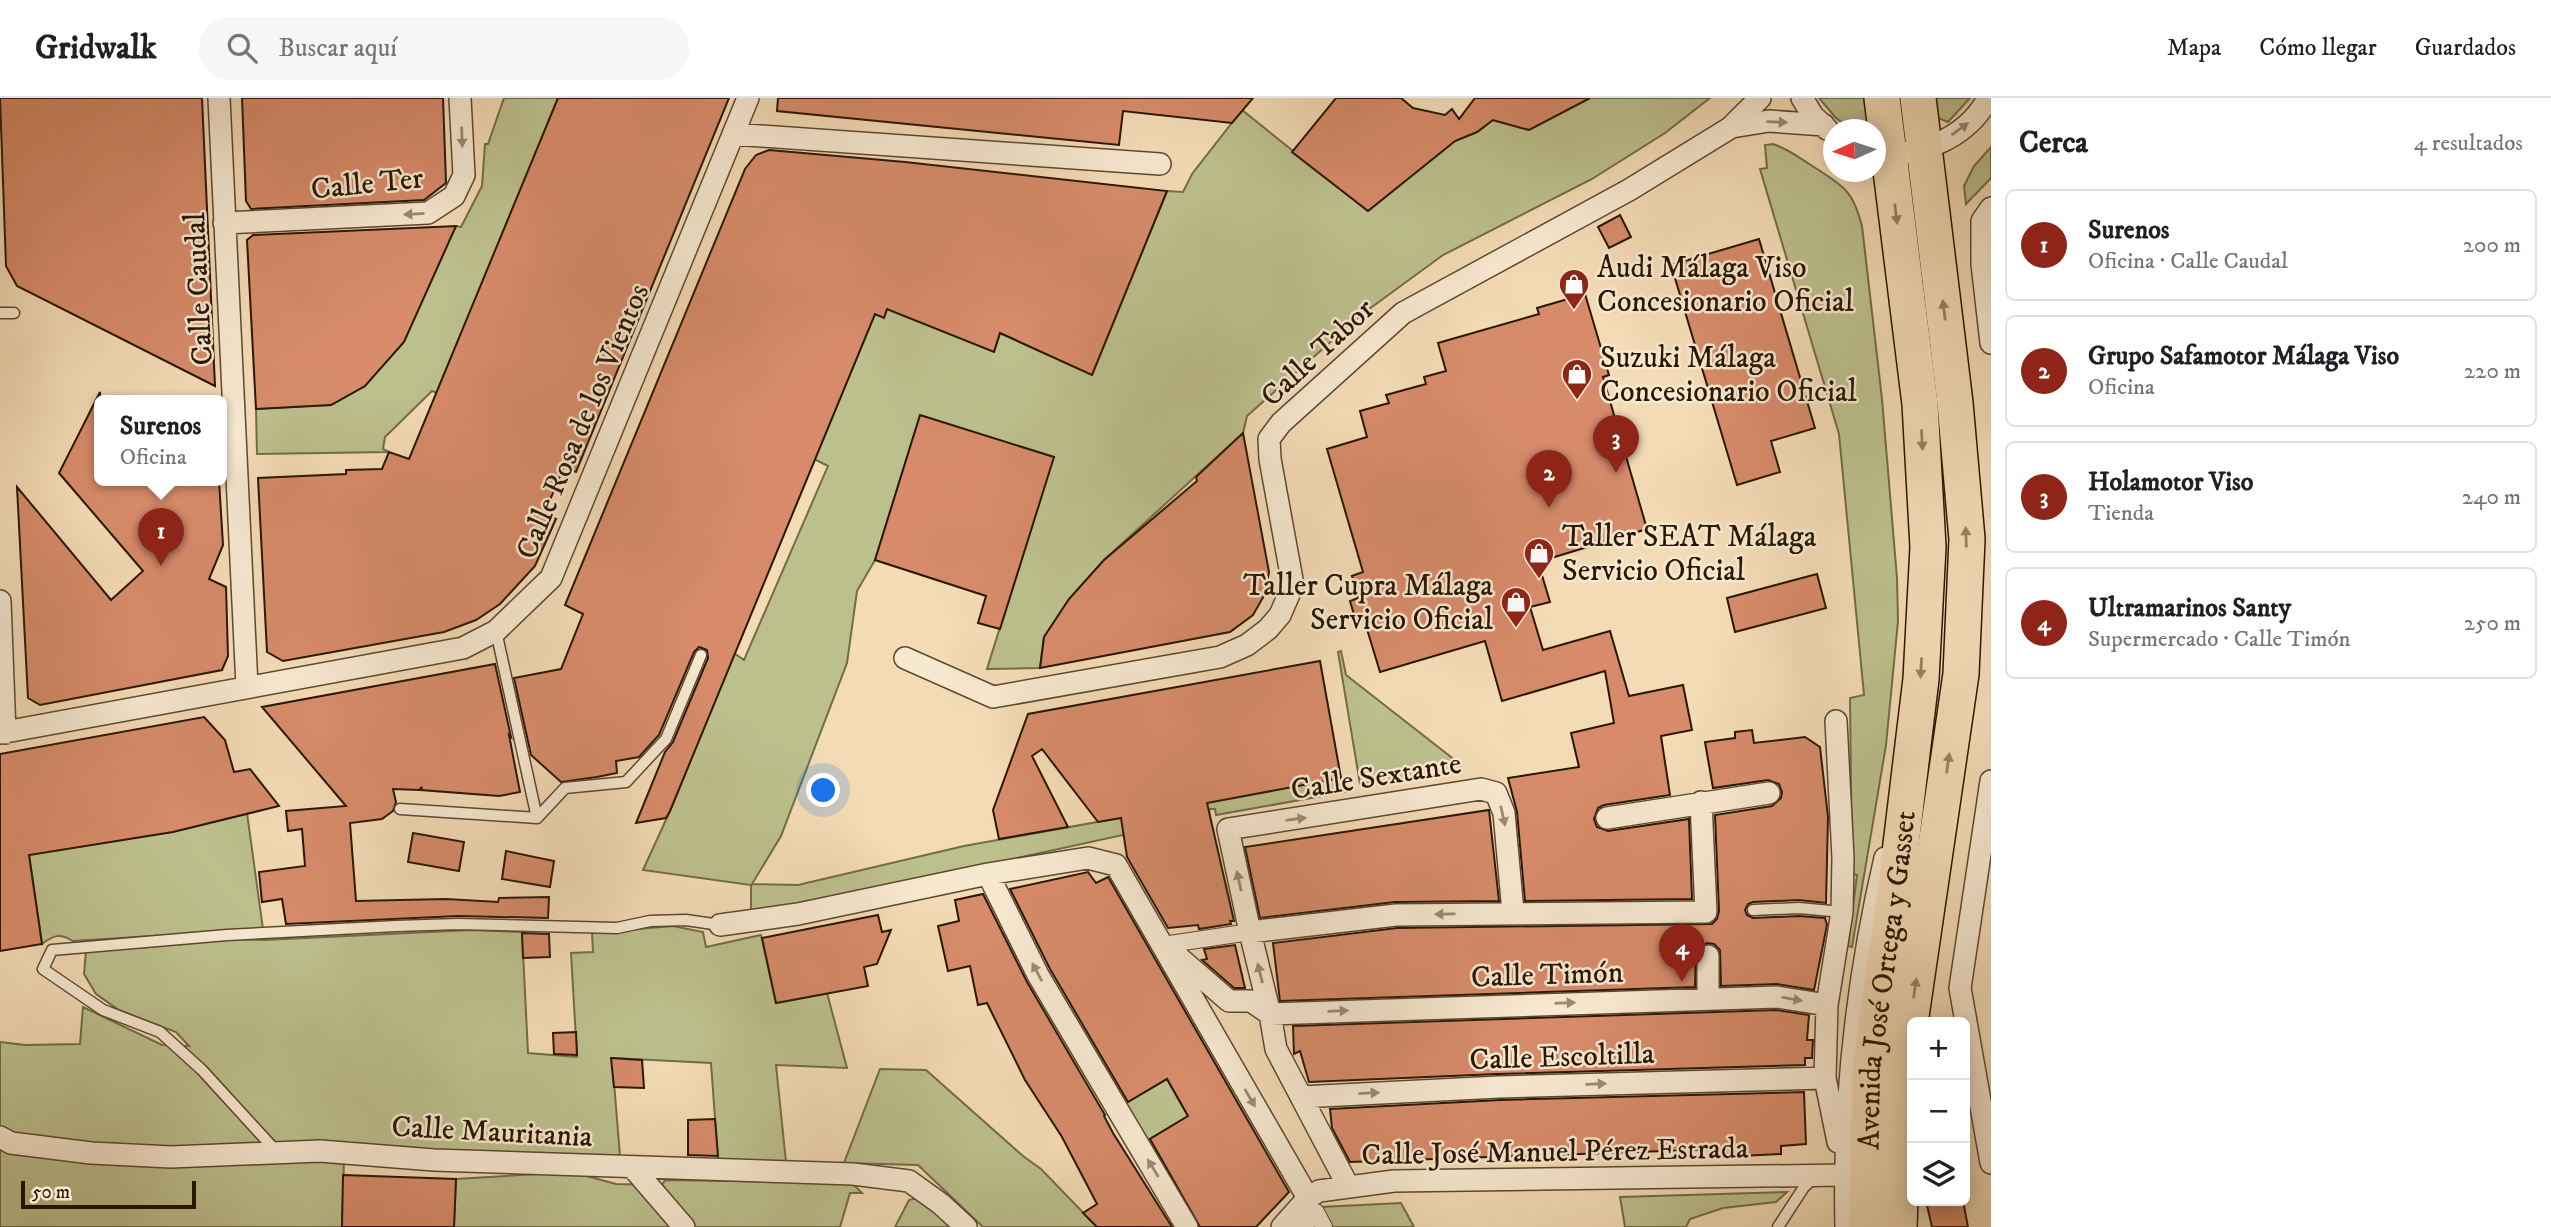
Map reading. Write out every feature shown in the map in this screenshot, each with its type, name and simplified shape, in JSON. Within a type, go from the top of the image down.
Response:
[{"type":"main road","name":"Avenida José Ortega y Gasset","points":[[1882,98],[1882,119]]},
{"type":"main road","name":"Avenida José Ortega y Gasset","points":[[1899,1227],[1905,1057],[1961,674],[1967,539],[1955,403],[1919,98]]},
{"type":"main road","name":"Avenida José Ortega y Gasset","points":[[1867,1227],[1870,1069],[1895,894],[1920,679],[1928,547],[1920,404],[1886,179]]},
{"type":"street","name":"Calle Caudal","points":[[219,98],[228,422],[247,687]]},
{"type":"street","name":"Calle Ter","points":[[224,223],[428,213],[454,197],[464,175],[460,98]]},
{"type":"street","name":"Calle Rosa de los Vientos","points":[[2,733],[463,648],[496,631],[551,578],[748,98]]},
{"type":"street","name":"Calle Tabor","points":[[905,658],[993,697],[1220,657],[1247,645],[1268,629],[1280,615],[1293,585],[1270,459],[1269,439],[1281,423],[1403,313],[1629,190],[1730,128],[1760,98]]},
{"type":"street","points":[[1802,98],[1813,116],[1823,125]]},
{"type":"street","points":[[1886,153],[1925,149],[1964,129],[1988,98]]},
{"type":"street","name":"Calle Tabor","points":[[1730,128],[1769,121],[1823,129]]},
{"type":"street","points":[[733,134],[1160,164]]},
{"type":"street","points":[[1991,208],[1982,221],[1982,264],[1991,343]]},
{"type":"street","points":[[0,601],[2,733]]},
{"type":"street","points":[[1836,721],[1843,858],[1842,912],[1827,1005],[1825,1078],[1844,1175]]},
{"type":"street","name":"Avenida José Ortega y Gasset","points":[[1846,1227],[1844,1175],[1848,1097],[1867,942],[1914,733]]},
{"type":"street","points":[[1991,781],[1990,804],[1960,988],[1991,1163]]},
{"type":"street","name":"Calle Sextante","points":[[1250,932],[1228,829],[1481,789],[1496,793],[1504,813],[1513,912]]},
{"type":"street","points":[[1607,818],[1769,793]]},
{"type":"street","points":[[1163,945],[1396,915],[1706,912],[1701,802]]},
{"type":"street","points":[[720,925],[798,914],[988,874],[1088,858],[1116,865],[1308,1198]]},
{"type":"street","points":[[988,874],[1038,975],[1187,1227]]},
{"type":"street","points":[[1250,932],[1276,1049],[1348,1186]]},
{"type":"street","points":[[1163,945],[1229,1001],[1251,1001],[1270,1014]]},
{"type":"street","points":[[1708,956],[1708,998]]},
{"type":"street","name":"Calle Timón","points":[[1270,1014],[1708,998],[1777,997],[1827,1005]]},
{"type":"street","points":[[1216,1038],[1216,1017],[1229,1001]]},
{"type":"street","name":"Calle Escoltilla","points":[[1301,1097],[1499,1087],[1825,1078]]},
{"type":"street","name":"Calle Mauritania","points":[[0,1137],[11,1143],[158,1156],[320,1151],[434,1160],[573,1164],[634,1169],[853,1174],[909,1181],[941,1203],[966,1227]]},
{"type":"street","points":[[634,1169],[684,1227]]},
{"type":"street","name":"Calle José Manuel Pérez Estrada","points":[[1282,1227],[1308,1198],[1319,1191],[1348,1186],[1408,1181],[1844,1175]]},
{"type":"street","points":[[1303,1227],[1316,1212],[1324,1227]]},
{"type":"lane","points":[[0,313],[14,313]]},
{"type":"lane","points":[[496,631],[537,818]]},
{"type":"lane","points":[[537,818],[565,788],[626,782],[666,739],[701,654]]},
{"type":"lane","points":[[400,809],[537,818]]},
{"type":"lane","points":[[1753,911],[1799,908],[1842,912]]},
{"type":"lane","points":[[277,1152],[202,1070],[160,1032],[103,1010],[43,968],[52,950],[227,935],[396,926],[458,924],[617,928],[650,921],[686,920],[720,925]]},
{"type":"lane","points":[[1778,1227],[1804,1187],[1817,1175]]},
{"type":"green space","points":[[504,98],[558,98],[437,393],[432,391],[385,437],[383,449],[389,452],[257,454],[256,409],[331,405],[365,386],[456,226],[461,227],[482,186],[485,144],[488,144]]},
{"type":"green space","points":[[1590,98],[1710,98],[1665,133],[1592,179],[1443,255],[1361,315],[1247,416],[1243,433],[1104,560],[1069,599],[1044,637],[1040,668],[987,669],[1053,457],[920,416],[875,560],[857,591],[847,663],[781,836],[752,884],[798,885],[964,846],[1341,778],[1345,792],[1216,815],[1215,809],[1209,809],[1210,816],[801,905],[751,911],[751,885],[643,870],[734,653],[744,660],[828,466],[814,459],[875,314],[884,317],[887,309],[994,351],[1000,333],[1092,375],[1167,191],[1183,192],[1192,174],[1242,110],[1368,211],[1455,141],[1479,131],[1492,120],[1529,130]]},
{"type":"green space","points":[[1819,98],[1865,98],[1868,119],[1836,118]]},
{"type":"green space","points":[[1936,98],[1970,98],[1948,122],[1938,118]]},
{"type":"green space","points":[[1773,144],[1793,153],[1823,173],[1823,182],[1838,183],[1854,203],[1862,226],[1882,399],[1898,621],[1886,745],[1852,947],[1848,946],[1857,875],[1852,874],[1850,698],[1864,695],[1839,434],[1760,169],[1767,168],[1765,145]]},
{"type":"green space","points":[[1991,147],[1991,178],[1966,204],[1964,186],[1974,166]]},
{"type":"green space","points":[[1341,651],[1346,675],[1460,764],[1461,771],[1360,784],[1338,652]]},
{"type":"green space","points":[[247,813],[263,929],[73,941],[57,936],[42,944],[29,855]]},
{"type":"green space","points":[[673,926],[703,932],[706,947],[761,935],[776,1003],[827,993],[847,1068],[776,1065],[786,1162],[718,1160],[711,1063],[612,1058],[620,1156],[429,1150],[160,1152],[0,1136],[0,1042],[25,1045],[80,1044],[83,1007],[162,1045],[189,1046],[176,1032],[119,1010],[96,994],[84,974],[86,951],[227,939],[264,940],[471,930],[522,932],[528,1053],[577,1057],[571,953],[593,952],[592,933]]},
{"type":"green space","points":[[880,1069],[926,1070],[1041,1169],[1097,1227],[983,1227],[918,1165],[844,1163]]},
{"type":"green space","points":[[1167,1079],[1188,1116],[1146,1141],[1125,1104]]},
{"type":"green space","points":[[0,1145],[344,1159],[342,1227],[0,1227]]},
{"type":"green space","points":[[572,1172],[616,1184],[662,1185],[665,1180],[852,1183],[862,1193],[850,1193],[840,1227],[454,1227],[456,1179]]},
{"type":"green space","points":[[1787,1192],[1776,1202],[1723,1208],[1690,1219],[1686,1227],[1625,1227],[1620,1197]]},
{"type":"green space","points":[[921,1197],[956,1227],[895,1227],[909,1200]]},
{"type":"green space","points":[[1401,1203],[1414,1227],[1324,1227],[1321,1207]]},
{"type":"building","points":[[0,98],[202,98],[215,386],[17,286],[6,266]]},
{"type":"building","points":[[242,98],[443,98],[446,183],[424,200],[251,209],[246,201]]},
{"type":"building","points":[[558,98],[729,98],[576,472],[564,467],[544,514],[556,519],[535,566],[500,604],[476,620],[444,632],[283,661],[267,652],[258,478],[346,474],[346,470],[382,469],[389,452],[409,459]]},
{"type":"building","points":[[778,98],[1253,98],[1232,123],[1123,111],[1119,145],[777,111]]},
{"type":"building","points":[[1336,98],[1401,98],[1413,108],[1445,115],[1452,109],[1459,119],[1475,98],[1590,98],[1529,130],[1493,120],[1477,132],[1455,141],[1368,211],[1292,152]]},
{"type":"building","points":[[769,150],[1167,191],[1092,375],[1000,333],[994,352],[887,309],[884,318],[875,314],[670,811],[666,818],[636,823],[708,658],[707,650],[699,647],[694,652],[659,735],[639,757],[616,761],[617,773],[597,777],[561,782],[531,755],[514,678],[561,669],[583,614],[565,605],[745,169],[756,155]]},
{"type":"building","points":[[1620,215],[1631,237],[1609,248],[1598,227]]},
{"type":"building","points":[[456,226],[404,342],[365,386],[331,405],[256,409],[247,240],[253,235]]},
{"type":"building","points":[[1759,239],[1815,428],[1771,441],[1780,472],[1737,485],[1671,265]]},
{"type":"building","points":[[1585,294],[1609,375],[1603,377],[1647,529],[1538,562],[1550,602],[1530,607],[1543,650],[1610,631],[1629,696],[1683,685],[1692,730],[1661,736],[1670,795],[1604,805],[1598,808],[1594,819],[1597,827],[1608,831],[1689,819],[1692,899],[1525,901],[1517,812],[1508,778],[1579,767],[1571,733],[1614,723],[1605,671],[1502,701],[1485,641],[1380,672],[1363,616],[1355,618],[1350,601],[1358,598],[1352,576],[1363,572],[1327,449],[1367,437],[1360,411],[1389,403],[1386,395],[1426,384],[1424,377],[1446,371],[1438,343],[1539,314],[1537,308]]},
{"type":"building","points":[[94,404],[94,486],[219,486],[223,545],[209,579],[226,587],[228,656],[222,670],[40,705],[28,698],[17,487],[111,600],[143,571],[59,473]]},
{"type":"building","points":[[920,415],[1054,457],[1000,629],[978,623],[986,596],[875,560]]},
{"type":"building","points":[[1243,433],[1269,572],[1265,594],[1253,615],[1230,632],[1040,668],[1044,637],[1069,599],[1104,560],[1197,481],[1196,477]]},
{"type":"building","points":[[1817,574],[1826,608],[1735,632],[1727,598]]},
{"type":"building","points":[[1320,661],[1341,778],[1207,803],[1234,921],[1230,921],[1231,924],[1199,929],[1198,925],[1168,928],[1127,857],[1121,818],[1098,822],[1042,749],[1032,756],[1068,827],[999,839],[993,810],[1028,714]]},
{"type":"building","points":[[495,664],[520,792],[499,796],[421,790],[422,787],[419,790],[393,789],[396,802],[393,811],[382,819],[350,823],[356,901],[446,899],[498,902],[499,898],[549,897],[548,918],[458,916],[286,924],[282,899],[262,902],[259,872],[305,866],[302,829],[288,831],[286,811],[346,806],[262,707]]},
{"type":"building","points":[[204,717],[225,740],[234,772],[250,769],[279,806],[173,832],[29,855],[42,944],[0,951],[0,754]]},
{"type":"building","points":[[1752,730],[1754,743],[1805,737],[1820,747],[1828,817],[1826,903],[1799,900],[1753,902],[1748,904],[1745,910],[1747,915],[1753,918],[1825,918],[1827,925],[1814,990],[1777,984],[1721,986],[1720,950],[1714,944],[1707,943],[1696,950],[1695,987],[1280,1001],[1273,943],[1397,928],[1712,924],[1719,911],[1715,815],[1772,806],[1781,798],[1782,792],[1779,784],[1768,780],[1713,788],[1705,742],[1735,738],[1735,732]]},
{"type":"building","points":[[1489,810],[1499,901],[1395,902],[1260,918],[1245,847]]},
{"type":"building","points":[[413,833],[464,842],[459,871],[408,862]]},
{"type":"building","points":[[506,851],[554,861],[550,887],[502,879]]},
{"type":"building","points":[[1088,872],[1096,883],[1108,877],[1289,1192],[1256,1227],[1200,1227],[1150,1139],[1188,1116],[1167,1079],[1128,1102],[1050,969],[1010,889]]},
{"type":"building","points":[[983,894],[1027,982],[1113,1133],[1172,1227],[1097,1227],[1083,1213],[1097,1204],[1062,1137],[1025,1080],[987,1003],[978,1005],[970,966],[948,971],[938,926],[959,921],[955,900]]},
{"type":"building","points":[[878,915],[882,932],[891,930],[877,964],[864,967],[868,986],[776,1003],[762,938]]},
{"type":"building","points":[[522,933],[549,934],[550,957],[523,958]]},
{"type":"building","points":[[1235,945],[1245,988],[1234,988],[1202,960],[1207,959],[1204,949]]},
{"type":"building","points":[[1776,1010],[1809,1015],[1807,1040],[1813,1040],[1812,1058],[1805,1058],[1805,1065],[1309,1082],[1300,1051],[1294,1054],[1293,1026]]},
{"type":"building","points":[[576,1032],[577,1055],[554,1054],[553,1033]]},
{"type":"building","points":[[611,1058],[642,1060],[644,1088],[614,1087]]},
{"type":"building","points":[[1804,1092],[1806,1144],[1781,1146],[1781,1154],[1721,1157],[1721,1149],[1350,1162],[1332,1128],[1330,1109],[1500,1100]]},
{"type":"building","points":[[715,1119],[718,1156],[688,1155],[688,1120]]},
{"type":"building","points":[[343,1175],[456,1179],[454,1227],[342,1227]]},
{"type":"building","points":[[1927,1206],[1964,1206],[1968,1227],[1932,1227]]},
{"type":"place","name":"Audi Málaga Viso Concesionario Oficial","points":[[1574,311]]},
{"type":"place","name":"Suzuki Málaga Concesionario Oficial","points":[[1577,401]]},
{"type":"place","name":"Holamotor Viso","points":[[1616,473]]},
{"type":"place","name":"Grupo Safamotor Málaga Viso","points":[[1549,508]]},
{"type":"place","name":"Surenos","points":[[161,566]]},
{"type":"place","name":"Taller SEAT Málaga Servicio Oficial","points":[[1539,580]]},
{"type":"place","name":"Taller Cupra Málaga Servicio Oficial","points":[[1516,629]]},
{"type":"place","name":"Ultramarinos Santy","points":[[1682,982]]}]
